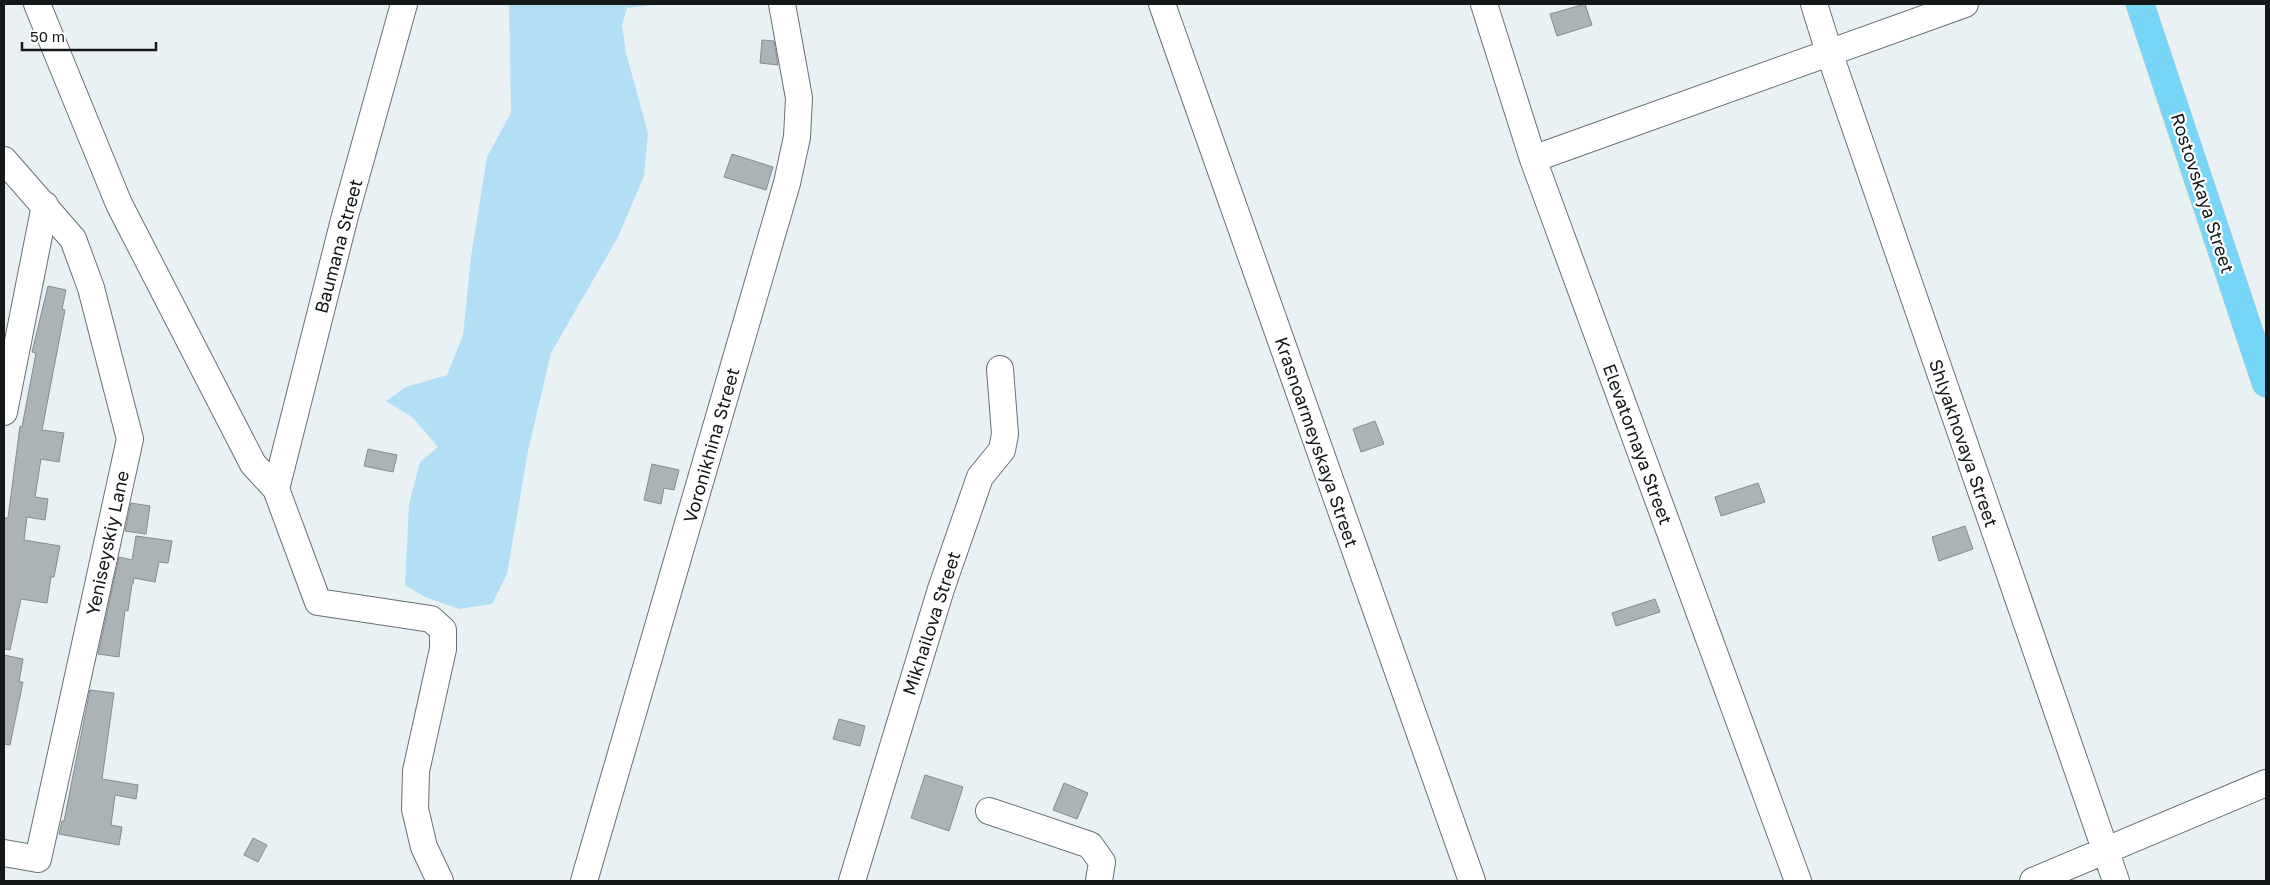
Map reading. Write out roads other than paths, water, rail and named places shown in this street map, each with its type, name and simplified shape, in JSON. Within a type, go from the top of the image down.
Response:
[{"type":"main road","name":"Rostovskaya Street","points":[[2140,4],[2266,382]]},
{"type":"street","points":[[37,4],[119,204],[253,464],[276,489],[318,602],[431,619],[443,630],[443,649],[416,771],[415,809],[424,847],[440,881]]},
{"type":"street","name":"Baumana Street","points":[[276,489],[345,216],[404,4]]},
{"type":"street","name":"Voronikhina Street","points":[[584,881],[791,165],[797,138],[799,98],[782,4]]},
{"type":"street","name":"Krasnoarmeyskaya Street","points":[[1162,4],[1472,881]]},
{"type":"street","name":"Elevatornaya Street","points":[[1484,4],[1533,158],[1798,881]]},
{"type":"street","name":"Shlyakhovaya Street","points":[[1814,4],[2116,881]]},
{"type":"street","points":[[1533,158],[1965,4]]},
{"type":"street","points":[[4,160],[45,205],[4,412]]},
{"type":"street","name":"Yeniseyskiy Lane","points":[[4,853],[38,859],[130,439],[91,288],[73,239],[45,205]]},
{"type":"street","name":"Mikhailova Street","points":[[852,881],[944,580],[980,477],[1002,450],[1005,434],[1000,370]]},
{"type":"street","points":[[2033,881],[2266,783]]},
{"type":"street","points":[[989,811],[1090,845],[1102,862],[1099,881]]}]
